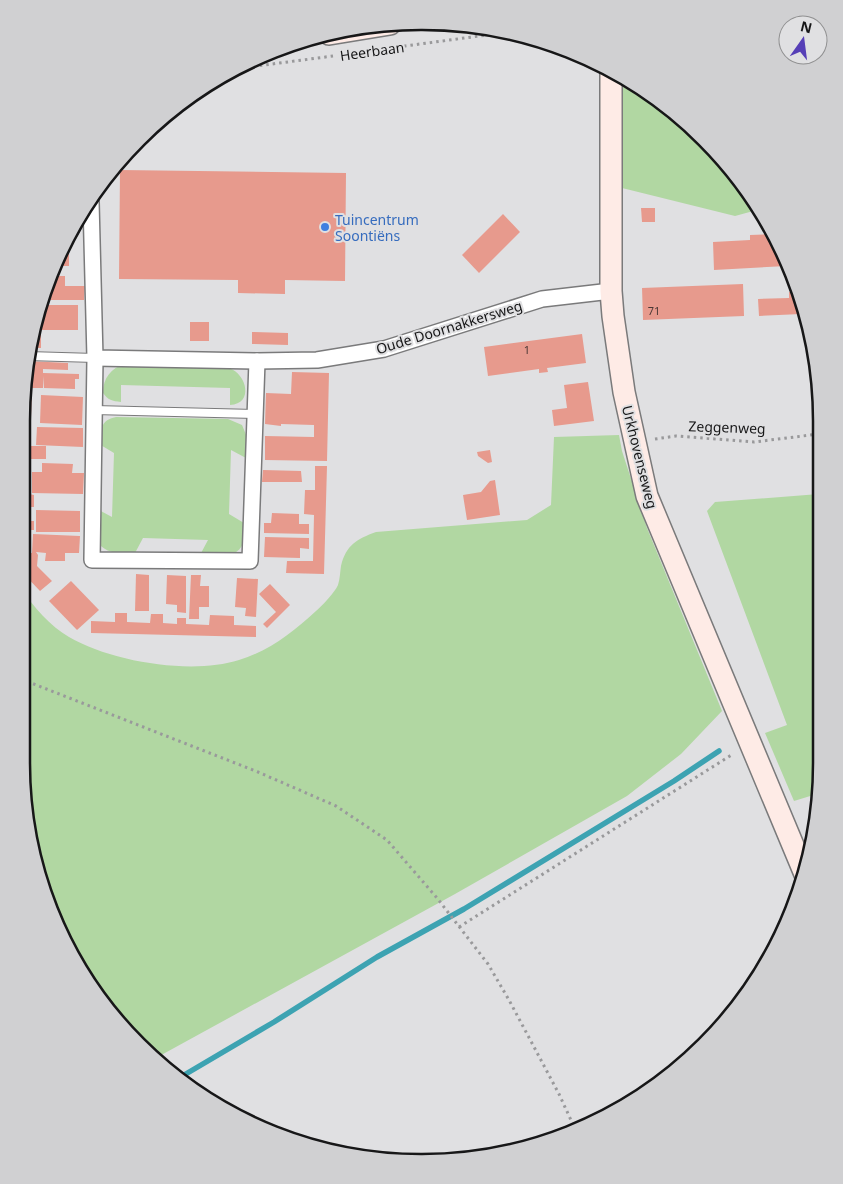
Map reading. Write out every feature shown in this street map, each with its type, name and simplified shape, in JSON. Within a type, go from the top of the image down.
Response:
[{"type":"street","name":"Urkhovenseweg","points":[[611,79],[611,291],[613,316],[624,392],[647,496],[800,863]]},
{"type":"street","points":[[91,211],[95,358],[92,560],[250,561],[257,361]]},
{"type":"street","name":"Oude Doornakkersweg","points":[[95,358],[257,361],[317,360],[384,349],[542,300],[611,291]]},
{"type":"lane","points":[[36,356],[95,358]]},
{"type":"lane","points":[[94,410],[255,414]]},
{"type":"path","name":"Heerbaan","points":[[258,66],[484,35]]},
{"type":"path","name":"Zeggenweg","points":[[635,442],[676,436],[754,442],[813,435]]},
{"type":"path","points":[[30,683],[258,772],[336,806],[387,840],[446,910],[488,964],[559,1094],[572,1124]]},
{"type":"path","points":[[458,927],[750,743]]},
{"type":"green space","points":[[620,84],[680,127],[716,163],[752,211],[735,216],[618,187]]},
{"type":"green space","points":[[125,364],[226,367],[235,371],[240,376],[244,382],[245,394],[238,403],[230,405],[230,388],[121,385],[121,402],[113,401],[103,393],[104,383],[112,371]]},
{"type":"green space","points":[[116,417],[228,419],[242,425],[247,437],[246,458],[231,450],[229,514],[244,523],[243,543],[236,552],[218,556],[200,555],[208,540],[143,538],[135,553],[111,552],[99,544],[97,509],[112,517],[114,453],[99,444],[100,434],[104,423]]},
{"type":"green space","points":[[619,435],[622,451],[647,528],[722,711],[681,754],[627,796],[455,894],[161,1055],[127,1021],[82,958],[60,912],[43,864],[33,814],[31,788],[30,602],[62,633],[87,646],[107,653],[152,664],[176,666],[220,664],[239,660],[260,652],[280,640],[322,606],[338,585],[341,566],[346,553],[353,544],[363,537],[376,532],[527,520],[551,505],[554,437]]},
{"type":"green space","points":[[813,494],[812,788],[811,796],[794,801],[765,733],[787,725],[707,511],[715,502]]},
{"type":"building","points":[[121,170],[346,173],[345,281],[285,280],[285,294],[238,293],[238,280],[119,279]]},
{"type":"building","points":[[641,208],[655,208],[655,222],[642,222]]},
{"type":"building","points":[[503,214],[520,232],[479,273],[462,255]]},
{"type":"building","points":[[766,234],[781,266],[714,270],[713,242],[750,240],[750,235]]},
{"type":"building","points":[[69,250],[69,266],[62,266]]},
{"type":"building","points":[[58,276],[65,276],[65,286],[85,286],[84,300],[50,300]]},
{"type":"building","points":[[743,284],[744,316],[643,320],[642,288]]},
{"type":"building","points":[[790,292],[798,314],[759,316],[758,299],[789,298]]},
{"type":"building","points":[[48,305],[78,305],[78,330],[41,330]]},
{"type":"building","points":[[190,322],[209,322],[209,341],[190,341]]},
{"type":"building","points":[[252,332],[288,333],[288,345],[252,344]]},
{"type":"building","points":[[582,334],[586,363],[547,368],[548,372],[539,373],[539,369],[488,376],[484,347]]},
{"type":"building","points":[[40,335],[41,335],[41,348],[37,348]]},
{"type":"building","points":[[35,361],[68,363],[68,370],[43,369],[43,373],[79,374],[79,379],[75,379],[75,389],[44,388],[44,376],[43,388],[32,388],[30,446],[31,396]]},
{"type":"building","points":[[292,372],[329,373],[327,461],[265,460],[265,436],[314,437],[314,425],[281,424],[281,426],[265,424],[266,393],[291,394]]},
{"type":"building","points":[[588,382],[594,421],[554,426],[552,410],[567,408],[564,385]]},
{"type":"building","points":[[41,395],[83,397],[82,425],[40,423]]},
{"type":"building","points":[[37,427],[83,428],[83,447],[36,445]]},
{"type":"building","points":[[30,446],[46,446],[46,459],[30,459]]},
{"type":"building","points":[[490,450],[492,462],[488,463],[478,456],[477,452]]},
{"type":"building","points":[[42,463],[73,464],[72,473],[84,473],[83,494],[32,493],[32,472],[42,472]]},
{"type":"building","points":[[315,466],[327,466],[324,574],[286,573],[287,561],[313,561],[314,515],[304,514],[305,490],[315,490]]},
{"type":"building","points":[[263,470],[301,471],[302,482],[262,482]]},
{"type":"building","points":[[495,480],[500,515],[467,520],[463,495],[481,492],[490,481]]},
{"type":"building","points":[[30,494],[34,495],[34,507],[30,507]]},
{"type":"building","points":[[36,510],[80,511],[80,532],[36,532]]},
{"type":"building","points":[[272,513],[299,514],[299,524],[309,524],[309,534],[264,533],[264,523],[271,523]]},
{"type":"building","points":[[30,521],[34,521],[34,530],[30,530]]},
{"type":"building","points":[[33,534],[80,536],[79,553],[65,553],[65,561],[45,561],[46,553],[36,552],[38,555],[37,566],[52,581],[40,591],[30,580],[30,553],[32,553]]},
{"type":"building","points":[[265,537],[309,538],[309,549],[300,548],[300,558],[264,557]]},
{"type":"building","points":[[136,574],[149,575],[149,611],[135,611]]},
{"type":"building","points":[[167,575],[186,576],[186,613],[177,612],[177,605],[166,604]]},
{"type":"building","points":[[191,575],[201,575],[200,586],[209,586],[209,607],[199,607],[199,619],[189,619]]},
{"type":"building","points":[[237,578],[258,579],[256,617],[245,616],[246,608],[235,607]]},
{"type":"building","points":[[71,581],[99,610],[77,630],[49,601]]},
{"type":"building","points":[[270,584],[290,605],[267,628],[263,624],[276,612],[259,594]]},
{"type":"building","points":[[115,613],[127,613],[127,622],[150,623],[151,614],[163,614],[163,623],[177,624],[177,618],[186,618],[186,624],[209,625],[210,615],[234,616],[234,625],[256,626],[256,637],[91,633],[91,621],[115,622]]},
{"type":"waterway","points":[[185,1074],[274,1022],[377,957],[464,909],[674,781],[719,751]]},
{"type":"place","name":"Tuincentrum Soontiëns","points":[[325,227]]}]
